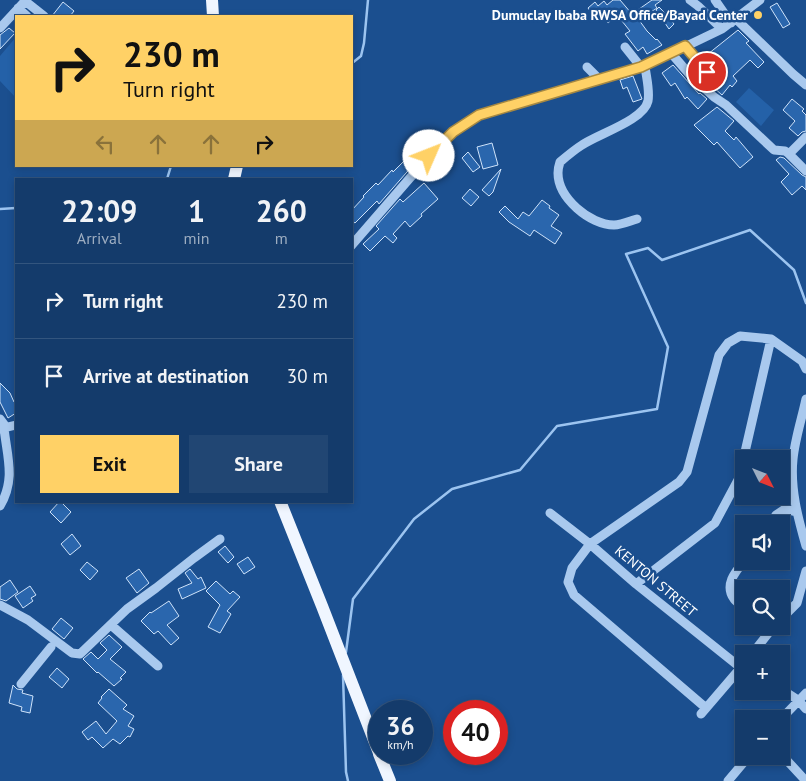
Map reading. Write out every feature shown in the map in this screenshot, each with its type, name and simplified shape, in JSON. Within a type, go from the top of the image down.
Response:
[{"type":"main road","points":[[212,0],[214,15]]},
{"type":"main road","points":[[281,503],[368,725]]},
{"type":"main road","points":[[384,765],[390,781]]},
{"type":"street","points":[[690,0],[722,29]]},
{"type":"street","points":[[715,0],[733,21],[806,85]]},
{"type":"street","points":[[353,244],[429,156],[453,132],[479,115],[643,66],[722,29],[760,0]]},
{"type":"street","points":[[20,3],[26,15]]},
{"type":"street","points":[[20,3],[42,15]]},
{"type":"street","points":[[0,28],[20,3]]},
{"type":"street","points":[[685,46],[714,80]]},
{"type":"street","points":[[626,47],[643,66],[648,94],[648,101],[644,110],[582,144],[560,162],[558,173],[566,198],[583,214],[601,224],[616,226],[637,219]]},
{"type":"street","points":[[671,53],[691,76],[726,105],[774,150],[785,151],[806,172]]},
{"type":"street","points":[[587,67],[599,79]]},
{"type":"street","points":[[789,154],[806,137]]},
{"type":"street","points":[[735,676],[703,711],[574,595],[568,582],[572,568],[590,544],[679,482],[687,472],[719,355],[728,344],[740,336],[771,339],[802,361],[806,369]]},
{"type":"street","points":[[636,584],[715,523],[739,478],[771,339]]},
{"type":"street","points":[[806,399],[793,458],[792,479],[796,512],[806,546]]},
{"type":"street","points":[[0,419],[10,479],[7,492],[0,506]]},
{"type":"street","points":[[776,515],[786,509],[796,512]]},
{"type":"street","name":"KENTON STREET","points":[[550,514],[735,661]]},
{"type":"street","points":[[0,605],[28,620],[53,643],[72,653],[80,654],[127,609],[220,539]]},
{"type":"street","points":[[735,599],[729,585],[736,570]]},
{"type":"street","points":[[790,610],[797,603],[806,570]]},
{"type":"street","points":[[111,624],[158,666]]},
{"type":"street","points":[[21,684],[53,643]]},
{"type":"street","points":[[789,710],[806,692]]},
{"type":"street","points":[[790,695],[806,709]]},
{"type":"street","points":[[790,764],[806,781]]},
{"type":"street","points":[[728,781],[741,765]]},
{"type":"street","points":[[734,773],[741,781]]},
{"type":"shaded area","points":[[15,38],[15,97],[0,81],[0,56]]},
{"type":"shaded area","points":[[749,88],[774,110],[761,126],[736,102]]},
{"type":"building","points":[[613,0],[620,0],[632,14],[652,0],[662,0],[655,5],[657,8],[639,20],[647,31],[662,45],[647,54],[643,47],[638,51],[625,34],[630,31],[617,15],[608,23],[599,13],[594,16],[588,8],[595,2],[598,6],[604,1],[607,5]]},
{"type":"building","points":[[63,2],[74,11],[71,15],[53,15]]},
{"type":"building","points":[[777,3],[790,24],[783,28],[770,7]]},
{"type":"building","points":[[659,7],[665,13],[667,11],[672,19],[674,24],[669,29],[656,10]]},
{"type":"building","points":[[9,28],[15,33],[0,49],[0,35]]},
{"type":"building","points":[[738,30],[749,41],[746,43],[764,62],[758,68],[750,60],[733,76],[737,81],[732,87],[730,85],[722,95],[712,86],[720,82],[720,77],[703,58]]},
{"type":"building","points":[[673,65],[699,94],[707,99],[698,109],[687,97],[685,99],[675,83],[671,86],[662,73]]},
{"type":"building","points":[[633,76],[642,99],[633,102],[627,87],[623,89],[620,80]]},
{"type":"building","points":[[792,99],[804,109],[802,111],[806,115],[806,131],[798,136],[789,128],[795,121],[783,110]]},
{"type":"building","points":[[717,107],[734,121],[725,131],[734,140],[736,137],[753,157],[740,168],[717,142],[714,145],[694,125]]},
{"type":"building","points":[[420,142],[427,149],[379,204],[377,201],[355,223],[353,222],[353,209],[363,196],[376,183],[378,185],[392,170],[393,172],[404,161],[406,163],[415,154],[411,151]]},
{"type":"building","points":[[492,143],[498,165],[483,169],[477,147]]},
{"type":"building","points":[[468,152],[480,167],[473,172],[462,158]]},
{"type":"building","points":[[780,157],[784,158],[806,177],[806,190],[802,186],[792,195],[781,182],[789,174],[776,160]]},
{"type":"building","points":[[501,169],[493,192],[489,196],[482,190]]},
{"type":"building","points":[[424,183],[438,199],[410,227],[405,221],[393,234],[397,238],[393,243],[385,236],[370,251],[363,244],[379,229],[376,226],[400,199],[403,202]]},
{"type":"building","points":[[470,189],[479,197],[471,206],[462,198]]},
{"type":"building","points":[[542,200],[559,215],[551,226],[562,233],[555,244],[534,230],[530,236],[509,222],[499,212],[505,206],[518,219],[523,212],[529,216]]},
{"type":"building","points":[[0,383],[15,401],[15,414],[8,418],[0,402]]},
{"type":"building","points":[[58,503],[62,503],[71,512],[61,523],[50,512]]},
{"type":"building","points":[[72,534],[81,546],[70,555],[61,544]]},
{"type":"building","points":[[225,546],[234,557],[228,563],[218,552]]},
{"type":"building","points":[[248,557],[255,567],[244,574],[237,564]]},
{"type":"building","points":[[87,562],[98,571],[90,580],[80,570]]},
{"type":"building","points":[[139,569],[149,583],[137,593],[126,578]]},
{"type":"building","points":[[190,569],[198,579],[201,577],[206,588],[182,599],[178,589],[192,583],[185,573]]},
{"type":"building","points":[[10,580],[18,592],[6,601],[0,599],[0,587]]},
{"type":"building","points":[[216,581],[230,594],[233,591],[240,597],[227,611],[231,614],[220,633],[208,627],[220,605],[206,591]]},
{"type":"building","points":[[30,586],[36,595],[31,598],[33,601],[23,608],[15,596]]},
{"type":"building","points":[[169,601],[179,616],[167,625],[179,638],[171,645],[158,631],[154,634],[141,621],[150,612]]},
{"type":"building","points":[[61,618],[73,628],[64,639],[52,629]]},
{"type":"building","points":[[109,635],[122,647],[110,659],[126,672],[120,678],[122,679],[114,686],[83,659],[91,652],[98,659],[107,650],[100,643]]},
{"type":"building","points":[[57,668],[69,679],[62,688],[49,677]]},
{"type":"building","points":[[13,685],[17,689],[23,690],[22,693],[33,696],[30,713],[21,711],[22,707],[9,703]]},
{"type":"building","points":[[109,689],[127,705],[123,709],[134,716],[128,726],[134,729],[130,737],[128,736],[120,744],[113,739],[103,748],[92,737],[88,740],[82,732],[96,721],[106,734],[117,721],[98,703]]},
{"type":"waterway","points":[[353,62],[361,56],[368,0]]},
{"type":"waterway","points":[[167,178],[171,167]]},
{"type":"waterway","points":[[0,209],[15,208]]},
{"type":"waterway","points":[[346,652],[353,599],[414,519],[452,489],[520,470],[557,426],[657,409],[668,347],[626,254],[648,248],[662,260],[750,230],[794,270],[806,303]]},
{"type":"waterway","points":[[343,675],[346,772],[348,781]]},
{"type":"place","name":"Dumuclay Ibaba RWSA Office/Bayad Center","points":[[758,15]]},
{"type":"route","points":[[429,156],[453,132],[479,115],[641,67],[685,46],[707,72]]}]
